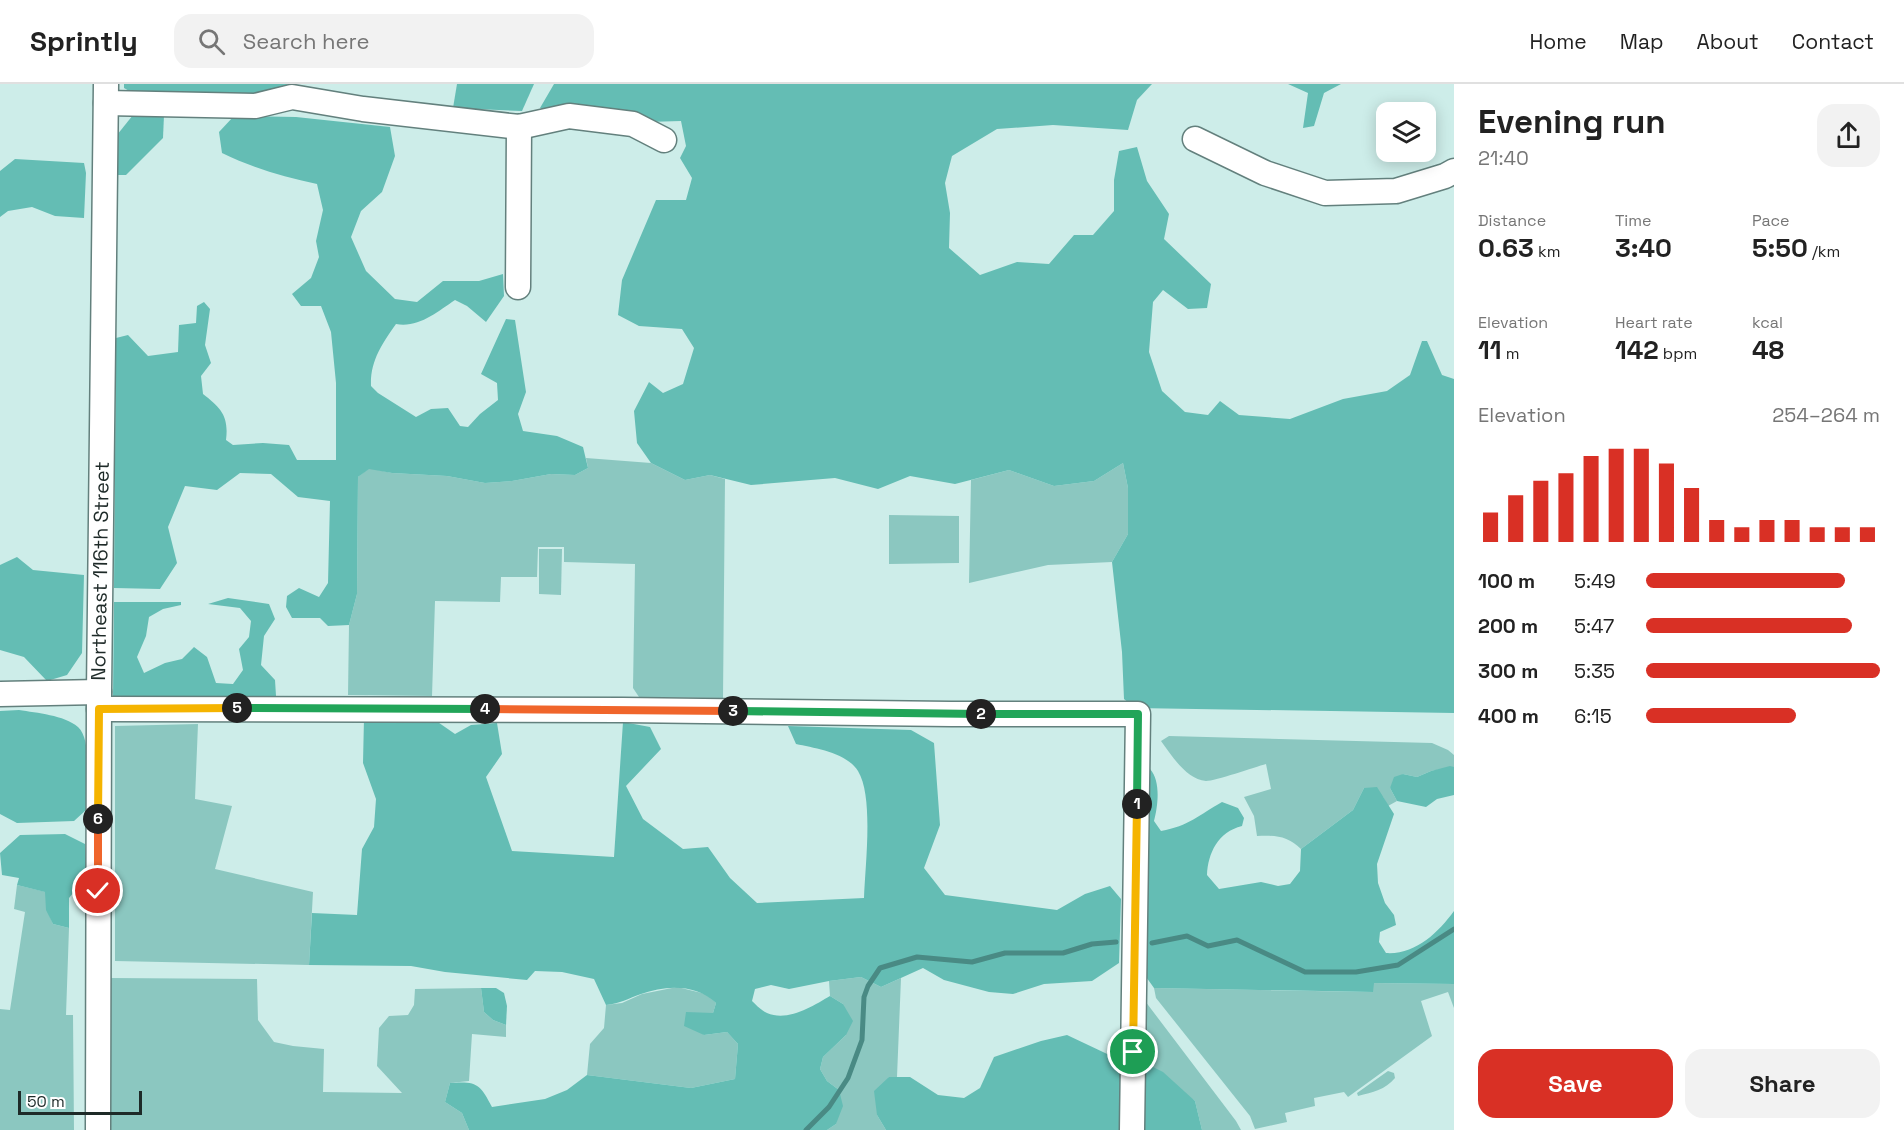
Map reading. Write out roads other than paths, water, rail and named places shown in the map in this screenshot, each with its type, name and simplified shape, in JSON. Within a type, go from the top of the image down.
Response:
[{"type":"street","points":[[106,93],[255,106],[292,96],[363,109],[519,127],[569,116],[633,124],[664,140]]},
{"type":"street","name":"Northeast 116th Street","points":[[98,1130],[99,701],[106,93]]},
{"type":"street","points":[[518,287],[519,127]]},
{"type":"street","points":[[1195,139],[1265,173],[1324,193],[1396,191],[1445,177],[1454,171]]},
{"type":"street","points":[[0,694],[99,701],[624,710],[1138,714],[1132,1130]]},
{"type":"waterway","points":[[1152,943],[1187,936],[1208,946],[1237,940],[1305,972],[1356,972],[1398,965],[1454,929]]},
{"type":"waterway","points":[[806,1130],[829,1107],[848,1078],[862,1040],[864,997],[868,986],[880,968],[917,957],[972,962],[1005,953],[1063,953],[1092,944],[1116,942]]}]
